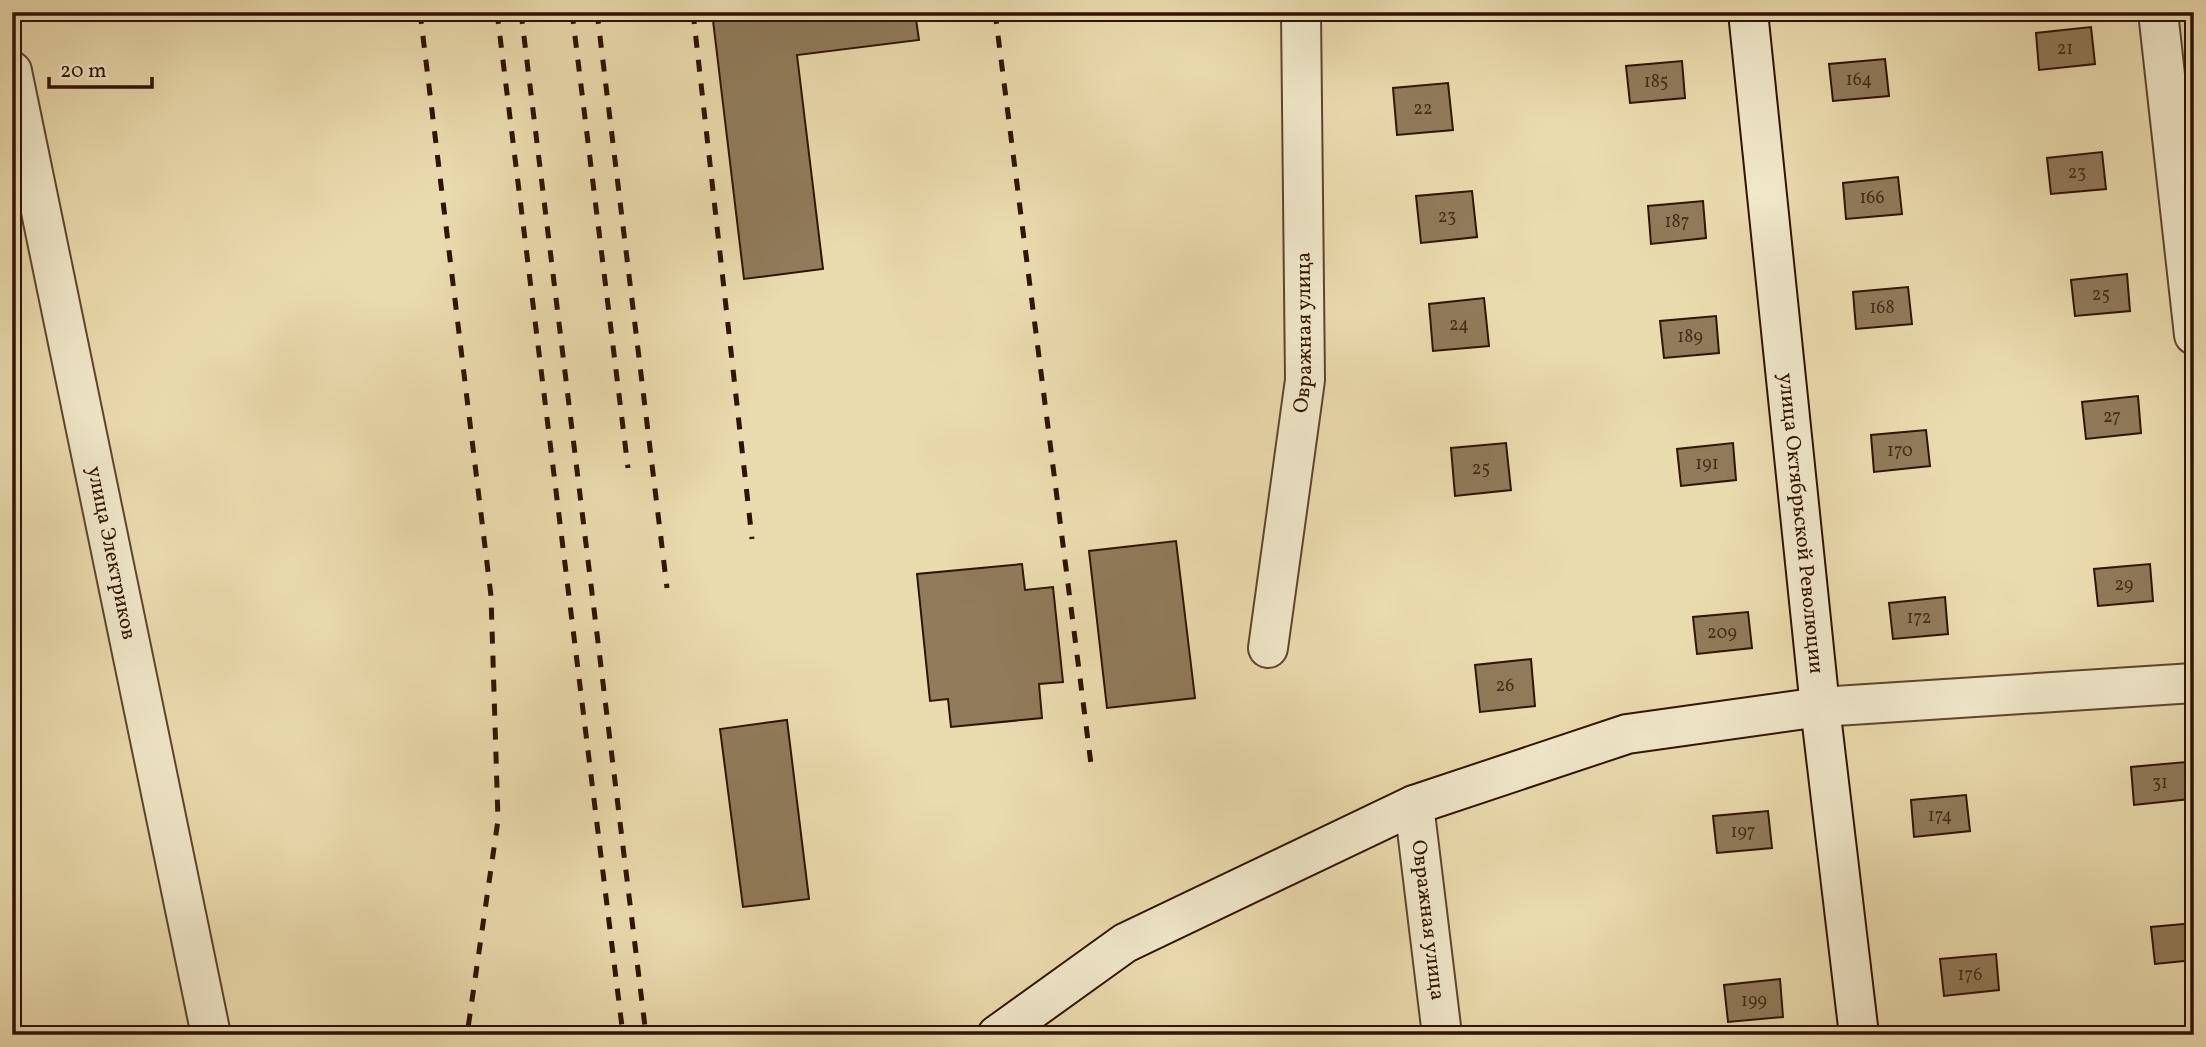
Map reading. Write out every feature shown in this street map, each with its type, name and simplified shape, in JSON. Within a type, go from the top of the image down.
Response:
[{"type":"street","name":"Овражная улица","points":[[1268,648],[1305,380],[1301,12]]},
{"type":"street","name":"улица Октябрьской Революции","points":[[1748,12],[1820,707],[1859,1035]]},
{"type":"street","points":[[2158,12],[2194,335]]},
{"type":"street","name":"улица Электриков","points":[[12,71],[211,1035]]},
{"type":"street","points":[[997,1035],[1125,943],[1414,805],[1627,734],[1820,707],[2194,684]]},
{"type":"street","name":"Овражная улица","points":[[1414,805],[1441,1035]]},
{"type":"building","points":[[712,12],[915,12],[919,40],[797,55],[823,269],[744,279]]},
{"type":"building","points":[[2091,27],[2095,64],[2039,70],[2036,33]]},
{"type":"building","points":[[1885,59],[1889,96],[1833,101],[1829,64]]},
{"type":"building","points":[[1682,61],[1685,98],[1630,103],[1626,66]]},
{"type":"building","points":[[1448,83],[1453,130],[1397,135],[1393,88]]},
{"type":"building","points":[[2102,152],[2106,189],[2051,194],[2047,158]]},
{"type":"building","points":[[1898,177],[1902,214],[1846,219],[1843,183]]},
{"type":"building","points":[[1472,191],[1477,237],[1421,243],[1416,196]]},
{"type":"building","points":[[1703,201],[1706,238],[1651,244],[1648,206]]},
{"type":"building","points":[[2127,274],[2130,311],[2075,316],[2071,280]]},
{"type":"building","points":[[1908,287],[1912,324],[1856,329],[1853,292]]},
{"type":"building","points":[[1484,298],[1489,346],[1433,351],[1429,304]]},
{"type":"building","points":[[1716,316],[1719,353],[1664,358],[1660,321]]},
{"type":"building","points":[[2138,396],[2141,433],[2086,439],[2082,402]]},
{"type":"building","points":[[1926,430],[1930,466],[1874,472],[1871,435]]},
{"type":"building","points":[[1506,443],[1511,490],[1455,496],[1451,448]]},
{"type":"building","points":[[1733,443],[1736,480],[1681,486],[1677,449]]},
{"type":"building","points":[[1176,541],[1195,698],[1107,708],[1089,551]]},
{"type":"building","points":[[1022,564],[1025,590],[1053,587],[1063,682],[1039,684],[1042,718],[951,727],[948,699],[930,701],[917,574]]},
{"type":"building","points":[[2150,564],[2153,601],[2098,606],[2094,569]]},
{"type":"building","points":[[1945,597],[1948,634],[1893,639],[1889,603]]},
{"type":"building","points":[[1748,612],[1752,648],[1697,654],[1693,617]]},
{"type":"building","points":[[1531,659],[1535,706],[1480,712],[1475,665]]},
{"type":"building","points":[[787,720],[809,899],[743,907],[720,729]]},
{"type":"building","points":[[2186,762],[2190,799],[2134,805],[2131,767]]},
{"type":"building","points":[[1966,795],[1970,831],[1914,837],[1911,800]]},
{"type":"building","points":[[1768,811],[1772,848],[1717,853],[1713,816]]},
{"type":"building","points":[[2194,923],[2194,960],[2155,964],[2151,927]]},
{"type":"building","points":[[1996,954],[1999,990],[1944,996],[1940,959]]},
{"type":"building","points":[[1780,979],[1783,1017],[1728,1022],[1724,985]]},
{"type":"railway","points":[[420,12],[491,596],[498,820],[467,1035]]},
{"type":"railway","points":[[497,12],[623,1035]]},
{"type":"railway","points":[[521,12],[646,1035]]},
{"type":"railway","points":[[572,12],[628,468]]},
{"type":"railway","points":[[597,12],[667,588]]},
{"type":"railway","points":[[693,12],[752,539]]},
{"type":"railway","points":[[995,12],[1091,764]]}]
